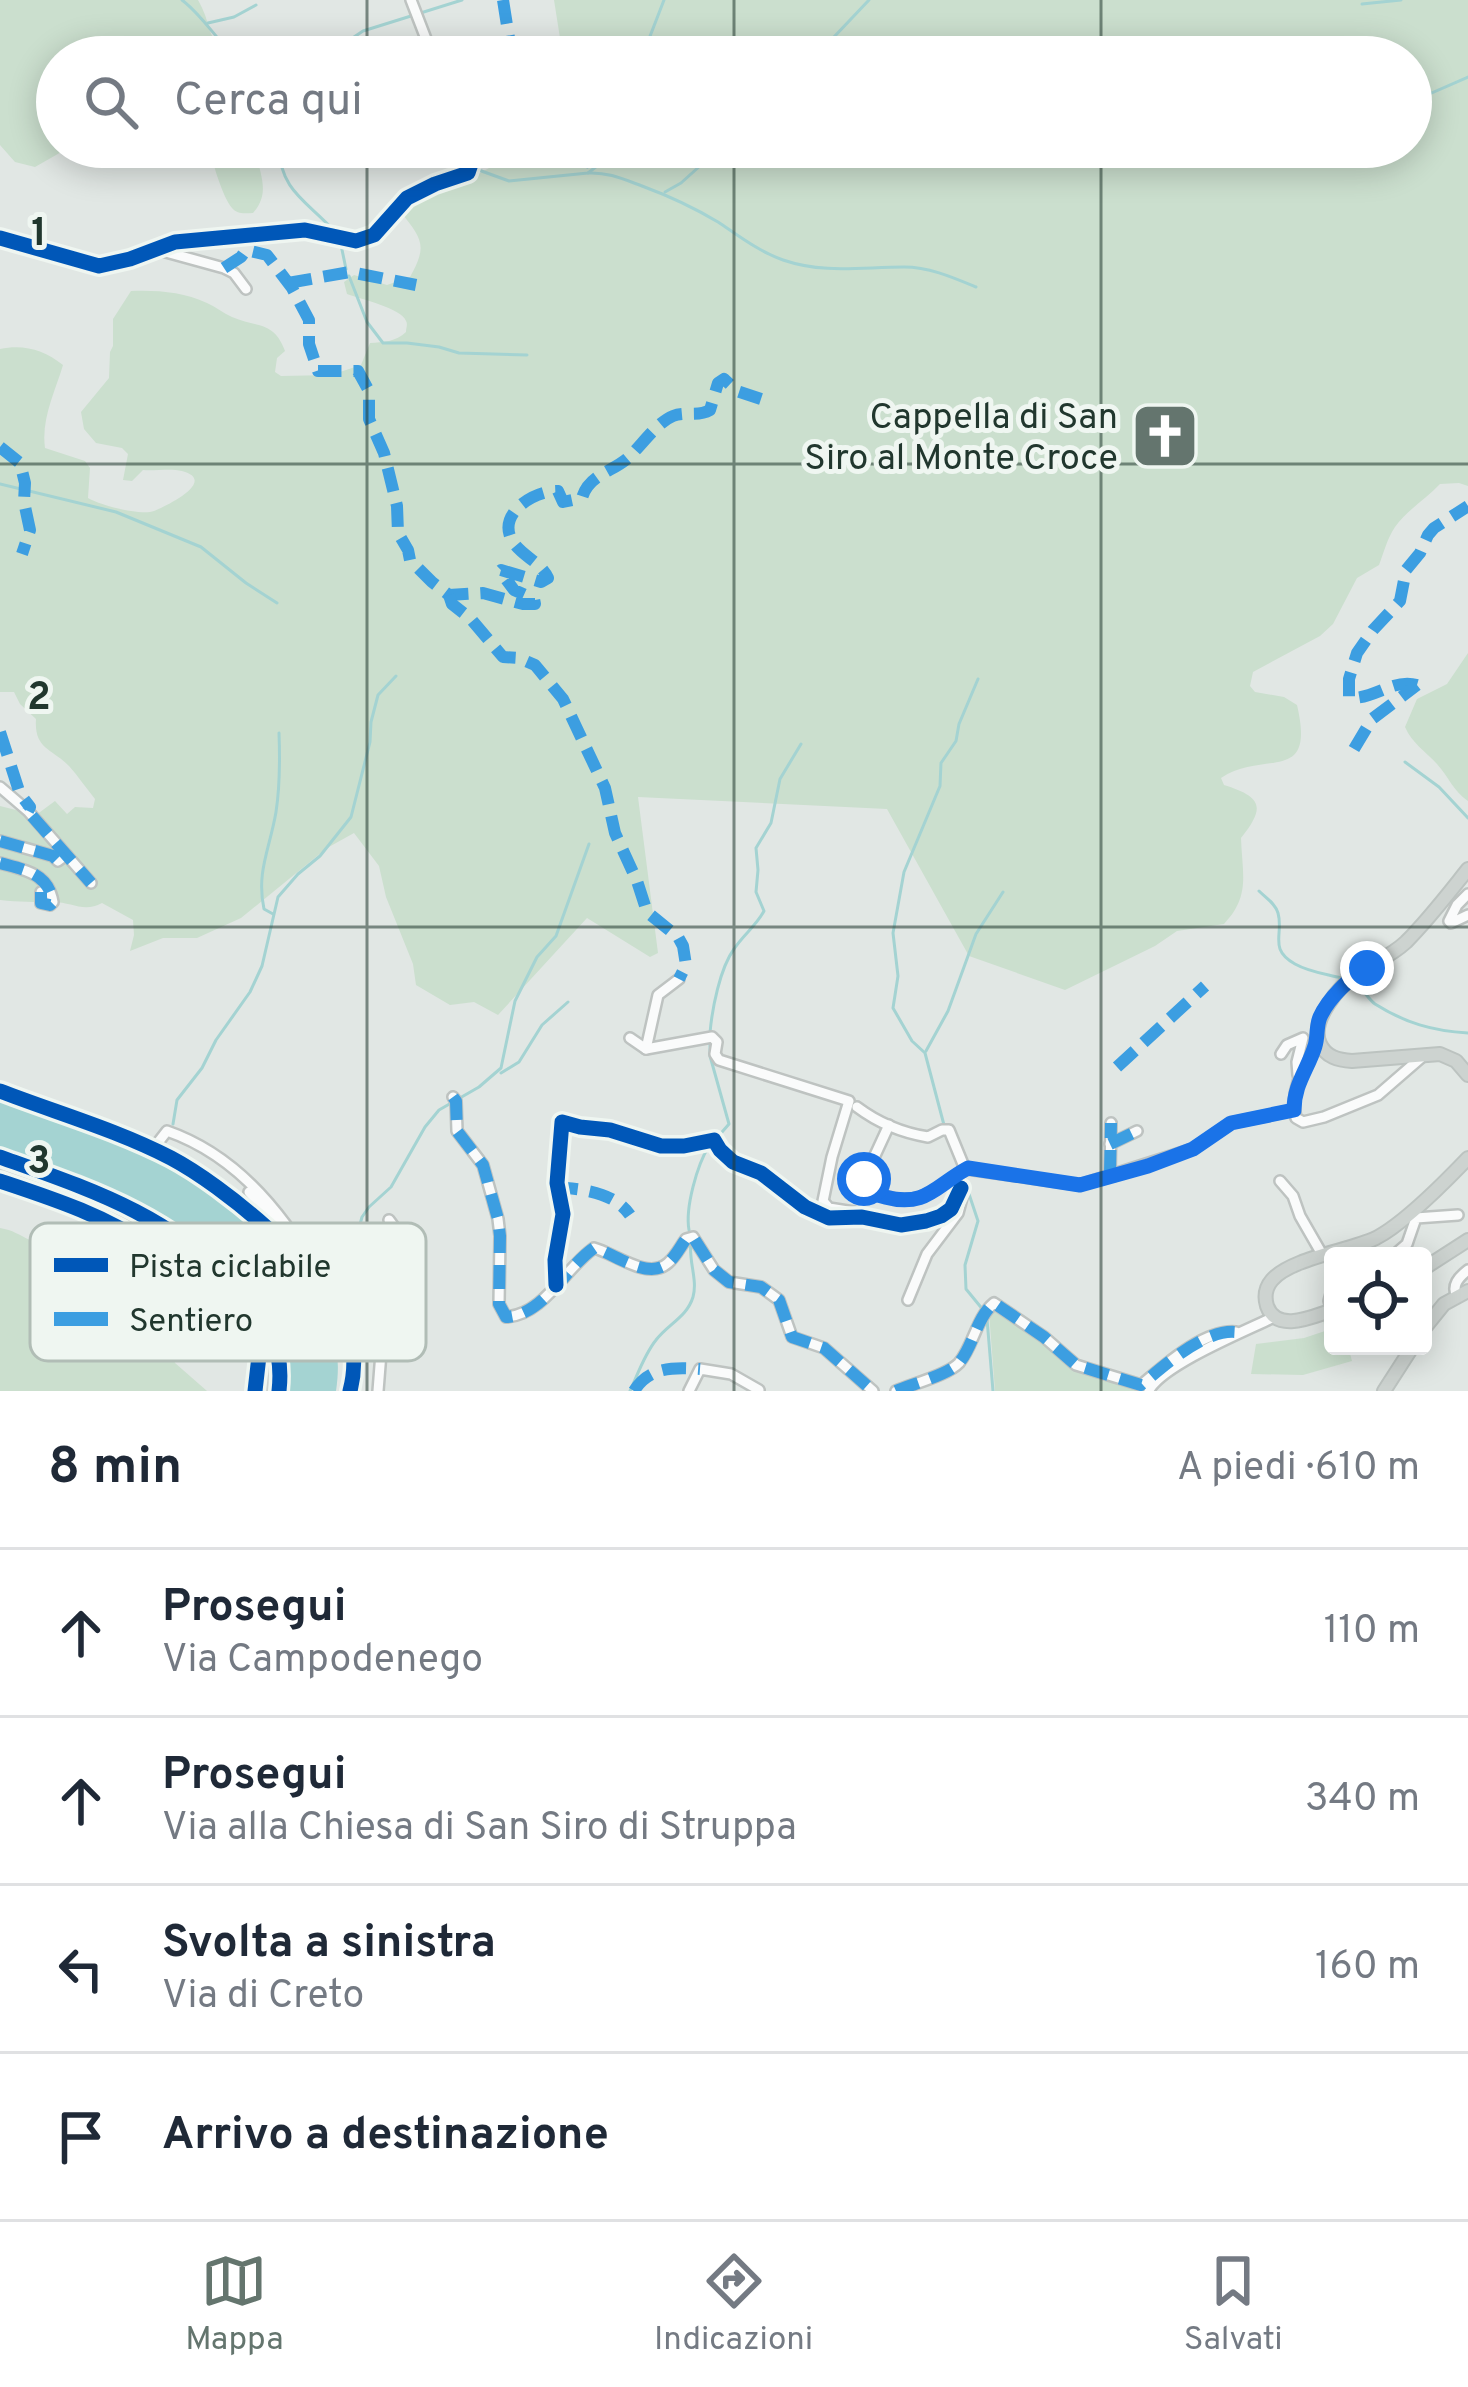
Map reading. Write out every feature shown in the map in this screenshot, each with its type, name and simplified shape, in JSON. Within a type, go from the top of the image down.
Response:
[{"type":"main road","points":[[1468,869],[1407,940],[1351,979],[1322,1013],[1317,1030],[1318,1041],[1328,1054],[1343,1060],[1446,1055],[1468,1075]]},
{"type":"main road","points":[[0,1091],[154,1150],[194,1171],[269,1223]]},
{"type":"main road","points":[[1324,1310],[1295,1321],[1274,1317],[1265,1298],[1270,1282],[1280,1273],[1380,1235],[1468,1158]]},
{"type":"main road","points":[[0,1162],[99,1198],[148,1223]]},
{"type":"main road","points":[[0,1173],[127,1223]]},
{"type":"main road","points":[[1432,1263],[1468,1240]]},
{"type":"main road","points":[[1432,1318],[1462,1294]]},
{"type":"main road","points":[[1384,1391],[1407,1355]]},
{"type":"main road","points":[[267,1361],[272,1391]]},
{"type":"main road","points":[[272,1391],[277,1361]]},
{"type":"main road","points":[[350,1391],[352,1361]]},
{"type":"street","points":[[0,238],[99,266],[175,242],[305,230],[356,241],[374,235],[407,198],[462,177],[469,168]]},
{"type":"street","points":[[155,249],[224,268],[246,290]]},
{"type":"street","points":[[0,787],[91,883]]},
{"type":"street","points":[[0,841],[58,861],[66,855]]},
{"type":"street","points":[[0,863],[38,874],[48,884],[50,905],[41,903],[41,892]]},
{"type":"street","points":[[1468,894],[1449,921],[1468,915]]},
{"type":"street","points":[[646,1048],[658,995],[679,979]]},
{"type":"street","points":[[630,1038],[646,1048],[710,1037],[717,1042],[719,1060],[852,1103],[889,1125],[926,1137],[950,1131],[961,1172],[960,1210],[926,1255],[908,1300]]},
{"type":"street","points":[[1281,1054],[1287,1045],[1304,1038],[1294,1110],[1300,1121],[1378,1095],[1424,1056]]},
{"type":"street","points":[[1298,1079],[1318,1041]]},
{"type":"street","points":[[455,1099],[457,1131],[483,1165],[497,1219],[500,1309],[506,1317],[537,1304],[593,1248],[657,1269],[691,1237],[714,1270],[729,1282],[761,1287],[779,1300],[792,1337],[824,1348],[873,1391]]},
{"type":"street","points":[[852,1103],[832,1156],[823,1201],[826,1207],[895,1220],[923,1217],[950,1202],[961,1172]]},
{"type":"street","points":[[889,1125],[865,1177],[867,1190],[914,1200],[932,1194],[961,1172],[1075,1185],[1193,1149],[1231,1123],[1294,1110]]},
{"type":"street","points":[[556,1285],[562,1122],[662,1146],[713,1142],[733,1162],[761,1173],[829,1218],[862,1216],[901,1225],[926,1221],[951,1209],[961,1188]]},
{"type":"street","points":[[1111,1123],[1111,1174]]},
{"type":"street","points":[[154,1150],[166,1131],[206,1150],[254,1193],[277,1223]]},
{"type":"street","points":[[1110,1144],[1137,1131]]},
{"type":"street","points":[[194,1171],[206,1150]]},
{"type":"street","points":[[1280,1181],[1293,1196],[1323,1256]]},
{"type":"street","points":[[1404,1247],[1416,1218],[1458,1214]]},
{"type":"street","points":[[1462,1294],[1457,1281],[1468,1270]]},
{"type":"street","points":[[896,1391],[958,1363],[986,1311],[996,1304],[1076,1365],[1141,1385],[1157,1369],[1211,1336],[1236,1332]]},
{"type":"street","points":[[1149,1390],[1156,1379],[1236,1332],[1274,1317]]},
{"type":"street","points":[[378,1391],[381,1361]]},
{"type":"street","points":[[689,1391],[700,1369],[731,1374],[759,1390]]},
{"type":"green space","points":[[0,0],[198,0],[214,36],[36,36],[36,166],[15,162],[0,145]]},
{"type":"green space","points":[[554,0],[1468,0],[1468,486],[1440,484],[1395,527],[1379,565],[1357,578],[1333,624],[1320,636],[1253,672],[1250,686],[1255,692],[1284,697],[1297,705],[1301,730],[1293,756],[1221,778],[1224,785],[1253,799],[1257,811],[1241,838],[1242,894],[1224,924],[1177,931],[1065,990],[969,956],[887,809],[638,797],[658,953],[650,957],[587,918],[498,1015],[474,1002],[450,1005],[416,985],[379,866],[354,833],[327,848],[241,918],[197,938],[163,938],[130,951],[133,920],[102,903],[84,907],[0,900],[0,806],[36,815],[55,801],[67,814],[75,807],[93,808],[95,799],[69,766],[41,742],[36,719],[14,692],[0,692],[0,349],[33,349],[63,365],[47,416],[45,448],[85,461],[90,468],[88,498],[148,512],[186,493],[195,481],[192,475],[143,470],[132,481],[123,480],[128,454],[122,448],[96,443],[84,429],[81,412],[109,378],[113,319],[131,291],[189,296],[270,330],[285,351],[277,358],[275,372],[281,376],[331,375],[361,365],[370,343],[398,338],[406,332],[407,323],[389,308],[347,294],[344,282],[354,275],[387,285],[410,277],[420,242],[400,211],[421,196],[489,168],[1432,168],[1432,36],[560,36]]},
{"type":"green space","points":[[215,168],[260,168],[263,192],[253,213],[237,212]]},
{"type":"green space","points":[[1468,653],[1468,801],[1405,727],[1417,699],[1447,684]]},
{"type":"green space","points":[[0,1228],[30,1239],[30,1361],[174,1361],[207,1391],[0,1391]]},
{"type":"green space","points":[[992,1310],[1046,1345],[1070,1368],[1142,1387],[1142,1391],[995,1391]]},
{"type":"green space","points":[[1324,1331],[1324,1355],[1350,1355],[1352,1361],[1303,1375],[1251,1374],[1256,1344]]},
{"type":"water","points":[[0,1098],[151,1156],[207,1187],[252,1223],[157,1223],[104,1195],[0,1156]]},
{"type":"water","points":[[283,1361],[337,1361],[336,1391],[285,1391]]},
{"type":"waterway","points":[[182,0],[216,36]]},
{"type":"waterway","points":[[356,36],[462,0]]},
{"type":"waterway","points":[[650,36],[664,0]]},
{"type":"waterway","points":[[835,36],[869,0]]},
{"type":"waterway","points":[[1362,4],[1401,0]]},
{"type":"waterway","points":[[208,23],[256,5]]},
{"type":"waterway","points":[[1432,93],[1468,77]]},
{"type":"waterway","points":[[283,168],[290,186],[335,232]]},
{"type":"waterway","points":[[476,169],[509,181],[588,173],[594,168]]},
{"type":"waterway","points":[[665,192],[698,168]]},
{"type":"waterway","points":[[588,173],[615,176],[671,198],[783,260],[828,268],[922,269],[976,287]]},
{"type":"waterway","points":[[340,240],[346,269]]},
{"type":"waterway","points":[[349,276],[367,322],[383,343],[459,353],[527,355]]},
{"type":"waterway","points":[[0,484],[116,512],[201,547],[277,603]]},
{"type":"waterway","points":[[173,1124],[177,1100],[250,992],[262,966],[278,897],[351,817],[378,695],[396,676]]},
{"type":"waterway","points":[[944,1125],[925,1053],[912,1041],[893,1008],[898,976],[893,933],[904,872],[940,786],[941,763],[956,741],[978,679]]},
{"type":"waterway","points":[[273,914],[264,909],[262,883],[277,802],[279,733]]},
{"type":"waterway","points":[[710,1033],[729,957],[764,911],[756,892],[756,848],[771,823],[780,779],[801,744]]},
{"type":"waterway","points":[[1405,762],[1439,787],[1468,818]]},
{"type":"waterway","points":[[360,1223],[369,1207],[391,1187],[439,1110],[501,1068],[515,1001],[537,957],[556,936],[589,844]]},
{"type":"waterway","points":[[1259,891],[1277,909],[1282,953],[1306,969],[1341,978]]},
{"type":"waterway","points":[[926,1051],[948,1011],[976,934],[1003,892]]},
{"type":"waterway","points":[[1355,983],[1375,1004],[1397,1016],[1431,1028],[1468,1033]]},
{"type":"waterway","points":[[501,1073],[519,1062],[542,1025],[568,1002]]},
{"type":"waterway","points":[[710,1042],[729,1124],[716,1139]]},
{"type":"waterway","points":[[689,1230],[693,1187],[709,1146]]},
{"type":"waterway","points":[[964,1179],[978,1221],[965,1265],[966,1289],[984,1311]]},
{"type":"waterway","points":[[630,1391],[652,1346],[693,1297],[691,1241]]},
{"type":"waterway","points":[[987,1319],[993,1391]]},
{"type":"marked path","points":[[503,0],[509,36]]},
{"type":"marked path","points":[[224,268],[246,250],[267,255],[309,320],[309,344],[318,371],[358,371],[369,391],[369,419],[384,453],[397,506],[398,533],[410,560],[449,595],[483,593],[535,604],[534,599],[514,590],[500,571],[541,582],[548,578],[509,532],[509,522],[520,506],[549,492],[558,491],[563,502],[582,498],[590,483],[625,461],[667,419],[710,410],[718,383],[724,379],[737,391],[761,399]]},
{"type":"marked path","points":[[288,283],[350,272],[416,285]]},
{"type":"marked path","points":[[0,447],[20,463],[25,483],[30,530],[22,554]]},
{"type":"marked path","points":[[1417,685],[1400,684],[1349,698],[1357,653],[1400,601],[1406,570],[1434,528],[1468,506]]},
{"type":"marked path","points":[[449,595],[452,604],[503,657],[535,665],[563,699],[605,788],[615,833],[647,912],[683,946],[686,965],[679,979]]},
{"type":"marked path","points":[[1354,749],[1372,719],[1417,685]]},
{"type":"marked path","points":[[0,732],[28,811]]},
{"type":"marked path","points":[[32,816],[91,883]]},
{"type":"marked path","points":[[0,841],[58,861],[66,855]]},
{"type":"marked path","points":[[0,863],[41,879],[50,892],[50,905],[41,903],[41,892]]},
{"type":"marked path","points":[[1117,1067],[1205,986]]},
{"type":"marked path","points":[[453,1097],[457,1131],[483,1165],[498,1219],[499,1304],[506,1317],[543,1300],[594,1248],[651,1269],[668,1263],[686,1239],[693,1237],[714,1270],[729,1282],[761,1287],[779,1300],[792,1337],[824,1348],[873,1391]]},
{"type":"marked path","points":[[1110,1174],[1111,1123]]},
{"type":"marked path","points":[[1110,1144],[1137,1131]]},
{"type":"marked path","points":[[559,1198],[566,1188],[593,1192],[610,1198],[630,1215]]},
{"type":"marked path","points":[[896,1391],[959,1363],[994,1303],[1076,1365],[1141,1385],[1198,1342],[1236,1332]]},
{"type":"marked path","points":[[634,1391],[654,1373],[700,1369]]},
{"type":"cycle path","points":[[0,238],[99,266],[175,242],[305,230],[356,241],[374,235],[407,198],[468,173],[470,168]]},
{"type":"cycle path","points":[[0,1091],[171,1158],[261,1223]]},
{"type":"cycle path","points":[[556,1285],[563,1214],[557,1183],[562,1122],[661,1146],[714,1140],[733,1162],[761,1173],[805,1207],[829,1218],[862,1217],[901,1225],[926,1221],[951,1209],[961,1188]]},
{"type":"cycle path","points":[[0,1157],[67,1181],[157,1223]]},
{"type":"cycle path","points":[[0,1181],[108,1223]]},
{"type":"cycle path","points":[[255,1391],[258,1361]]},
{"type":"cycle path","points":[[279,1361],[279,1391]]},
{"type":"cycle path","points":[[350,1391],[353,1361]]},
{"type":"place","name":"Cappella di San Siro al Monte Croce","points":[[1165,436]]},
{"type":"route","points":[[864,1179],[871,1192],[903,1201],[932,1194],[968,1168],[1080,1185],[1193,1149],[1225,1125],[1294,1110],[1296,1085],[1318,1041],[1319,1018],[1351,979],[1367,968]]}]
